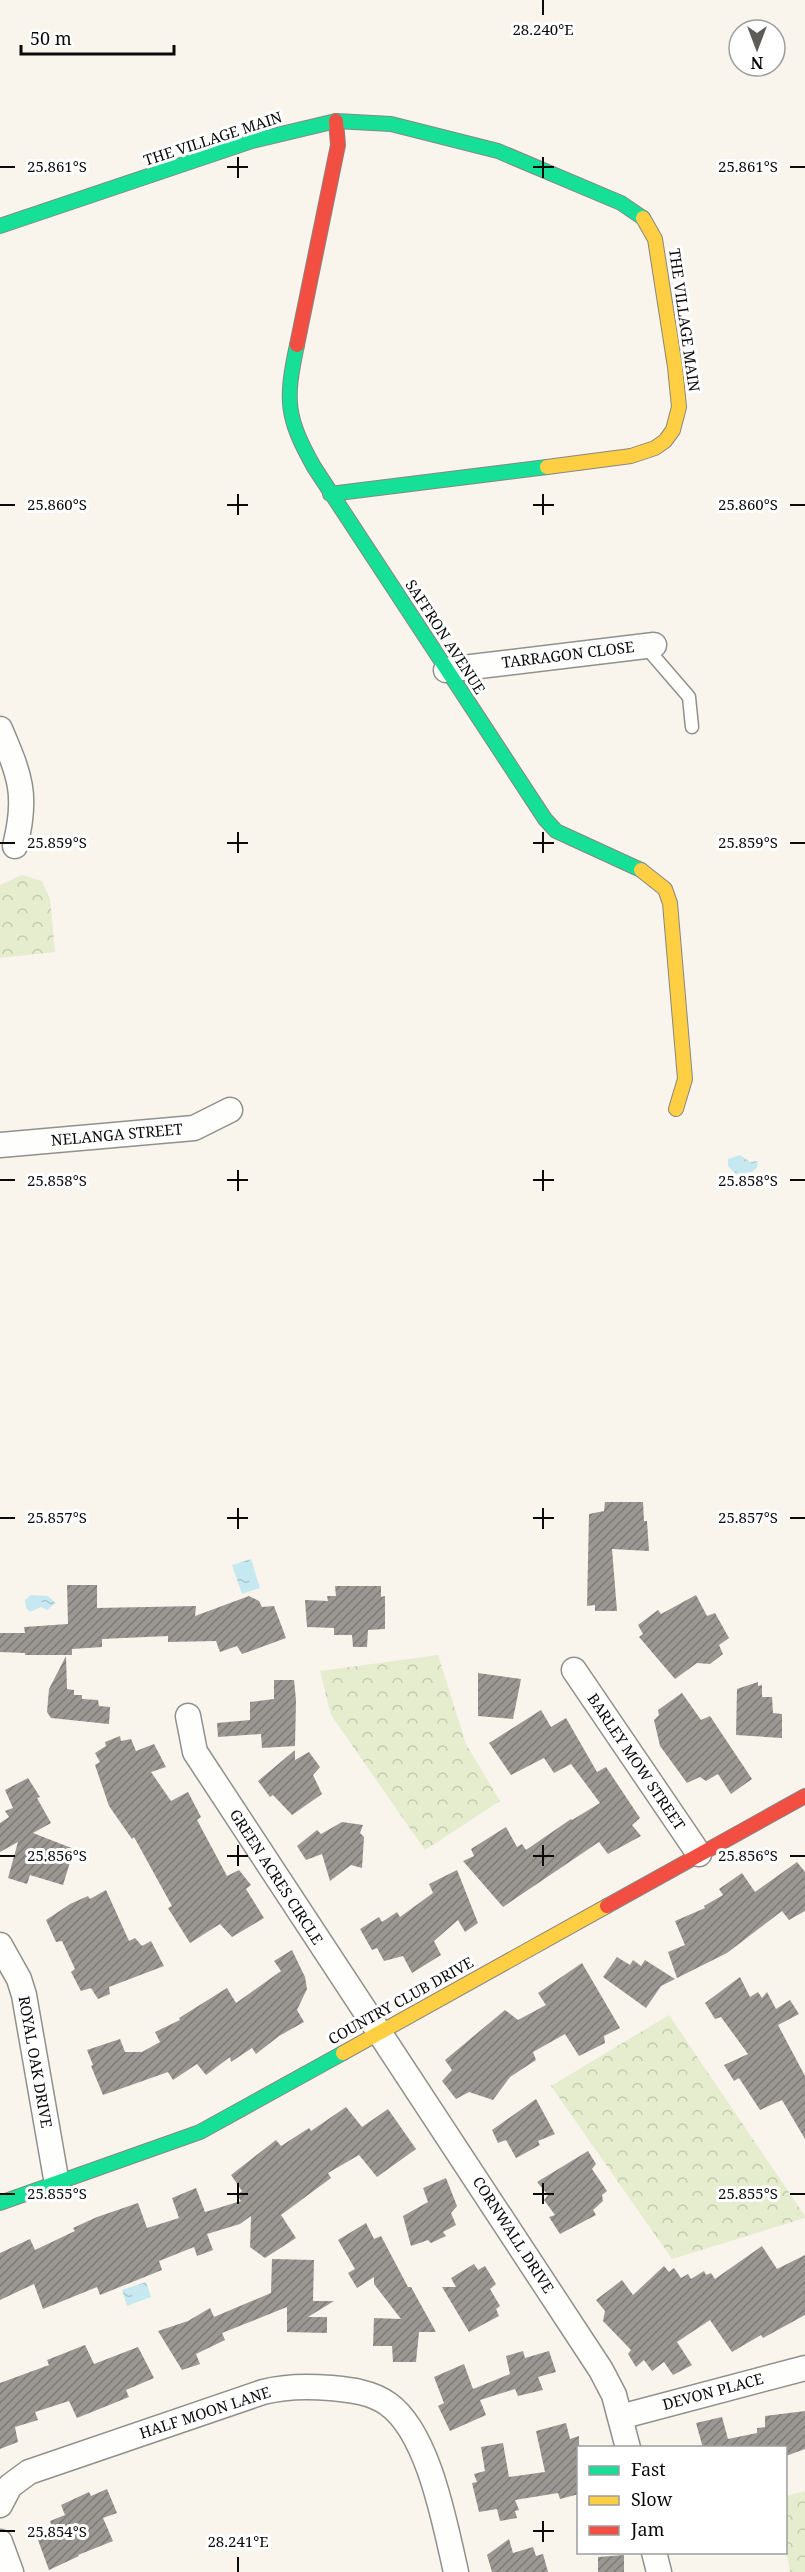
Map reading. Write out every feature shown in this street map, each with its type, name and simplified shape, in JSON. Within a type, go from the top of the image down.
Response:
[{"type":"street","name":"THE VILLAGE MAIN","points":[[0,226],[252,141],[336,121],[391,124],[498,151],[603,194],[641,216],[649,226],[658,250],[675,367],[678,407],[673,430],[665,441],[655,448],[632,456],[330,494]]},
{"type":"street","name":"SAFFRON AVENUE","points":[[336,121],[338,145],[289,382],[291,419],[299,440],[330,494],[553,830],[640,869],[661,883],[665,889],[670,903],[674,937],[685,1079],[676,1109]]},
{"type":"street","name":"TARRAGON CLOSE","points":[[446,670],[649,645]]},
{"type":"street","points":[[0,729],[21,787],[23,807],[15,846]]},
{"type":"street","name":"NELANGA STREET","points":[[0,1145],[194,1128],[230,1110]]},
{"type":"street","name":"BARLEY MOW STREET","points":[[574,1670],[699,1854]]},
{"type":"street","name":"GREEN ACRES CIRCLE","points":[[188,1716],[195,1752],[379,2032]]},
{"type":"street","name":"COUNTRY CLUB DRIVE","points":[[0,2203],[200,2132],[805,1796]]},
{"type":"street","name":"ROYAL OAK DRIVE","points":[[0,1945],[19,1980],[24,1995],[57,2184]]},
{"type":"street","name":"CORNWALL DRIVE","points":[[379,2032],[601,2370],[614,2395],[628,2446]]},
{"type":"street","name":"DEVON PLACE","points":[[620,2416],[805,2368]]},
{"type":"street","name":"HALF MOON LANE","points":[[0,2505],[10,2486],[29,2472],[263,2392],[293,2387],[355,2391],[392,2406],[419,2446],[432,2480],[456,2572]]},
{"type":"street","points":[[0,2542],[11,2572]]},
{"type":"street","points":[[654,2554],[659,2572]]},
{"type":"lane","points":[[649,645],[689,697],[692,728]]},
{"type":"green space","points":[[22,875],[42,881],[50,899],[55,952],[0,958],[0,885]]},
{"type":"green space","points":[[438,1655],[466,1744],[500,1801],[425,1850],[331,1715],[320,1671]]},
{"type":"green space","points":[[669,2015],[805,2218],[672,2259],[551,2086]]},
{"type":"green space","points":[[805,2491],[805,2572],[790,2572],[787,2554],[787,2496]]},
{"type":"water","points":[[740,1155],[750,1162],[758,1161],[757,1167],[752,1172],[736,1174],[728,1166],[728,1159]]},
{"type":"water","points":[[251,1559],[260,1588],[242,1594],[232,1565]]},
{"type":"water","points":[[31,1595],[48,1596],[56,1603],[47,1610],[41,1607],[30,1612],[26,1608],[25,1600]]},
{"type":"water","points":[[146,2282],[151,2297],[127,2306],[122,2290]]},
{"type":"building","points":[[605,1502],[643,1502],[644,1521],[647,1521],[649,1551],[612,1549],[617,1611],[595,1611],[595,1605],[587,1606],[589,1514],[604,1511]]},
{"type":"building","points":[[67,1585],[97,1585],[97,1608],[196,1606],[195,1616],[249,1596],[259,1601],[262,1607],[274,1606],[286,1638],[242,1654],[237,1646],[220,1652],[216,1641],[168,1642],[168,1636],[102,1639],[102,1647],[72,1649],[72,1655],[25,1655],[25,1653],[0,1652],[0,1633],[25,1633],[24,1627],[68,1624]]},
{"type":"building","points":[[335,1586],[381,1586],[381,1597],[385,1596],[385,1629],[368,1630],[367,1647],[353,1647],[352,1635],[334,1635],[334,1628],[307,1627],[305,1600],[328,1601],[327,1596],[336,1596]]},
{"type":"building","points":[[696,1595],[707,1616],[715,1613],[729,1638],[719,1645],[723,1654],[710,1664],[697,1663],[675,1679],[639,1637],[643,1634],[638,1625],[658,1610],[661,1614]]},
{"type":"building","points":[[66,1656],[67,1689],[74,1690],[74,1695],[82,1695],[82,1699],[98,1700],[99,1706],[110,1707],[109,1724],[51,1718],[47,1712],[49,1689]]},
{"type":"building","points":[[478,1673],[521,1679],[513,1719],[478,1716]]},
{"type":"building","points":[[274,1680],[294,1680],[295,1746],[262,1748],[261,1734],[218,1737],[217,1723],[250,1720],[250,1702],[274,1699]]},
{"type":"building","points":[[758,1682],[758,1686],[762,1685],[762,1697],[772,1697],[773,1713],[782,1714],[782,1738],[736,1735],[737,1689]]},
{"type":"building","points":[[682,1693],[701,1720],[710,1716],[752,1779],[731,1794],[718,1774],[706,1781],[700,1777],[687,1783],[660,1746],[654,1720],[659,1715],[658,1710]]},
{"type":"building","points":[[541,1710],[551,1727],[566,1718],[597,1772],[606,1767],[640,1818],[632,1825],[641,1836],[608,1854],[599,1842],[503,1907],[463,1861],[474,1856],[471,1849],[506,1827],[517,1847],[522,1844],[526,1850],[571,1819],[600,1803],[571,1764],[554,1773],[544,1758],[511,1775],[489,1743]]},
{"type":"building","points":[[120,1736],[121,1741],[131,1739],[136,1751],[154,1744],[166,1767],[151,1772],[171,1801],[188,1792],[201,1817],[197,1820],[227,1876],[239,1870],[251,1885],[246,1889],[264,1918],[232,1937],[220,1924],[190,1943],[168,1908],[172,1906],[134,1837],[132,1839],[109,1806],[95,1765],[100,1762],[95,1753],[106,1746],[105,1742]]},
{"type":"building","points":[[295,1750],[295,1760],[309,1752],[320,1767],[313,1775],[322,1794],[292,1815],[273,1795],[270,1797],[258,1781]]},
{"type":"building","points":[[28,1778],[40,1797],[37,1798],[51,1823],[33,1833],[74,1849],[63,1885],[30,1875],[27,1884],[8,1878],[18,1842],[0,1852],[0,1823],[9,1817],[5,1811],[13,1808],[5,1790]]},
{"type":"building","points":[[342,1822],[363,1825],[360,1833],[364,1837],[362,1868],[351,1865],[330,1881],[322,1854],[306,1860],[297,1846],[317,1830],[321,1834]]},
{"type":"building","points":[[797,1862],[805,1872],[805,1911],[789,1920],[782,1911],[727,1953],[677,1978],[668,1952],[685,1945],[675,1921],[705,1908],[704,1906],[723,1895],[719,1889],[742,1873],[755,1892]]},
{"type":"building","points":[[457,1870],[478,1923],[465,1932],[458,1920],[434,1941],[441,1955],[412,1973],[403,1956],[384,1961],[377,1948],[372,1950],[360,1929],[379,1917],[382,1922],[397,1912],[400,1917],[433,1893],[429,1884]]},
{"type":"building","points":[[106,1890],[129,1941],[135,1938],[142,1946],[151,1941],[164,1966],[109,1987],[110,1994],[98,1999],[91,1988],[81,1991],[71,1972],[75,1969],[62,1941],[56,1942],[46,1920],[70,1904],[88,1896],[90,1899]]},
{"type":"building","points":[[292,1950],[305,1977],[307,1989],[297,2010],[304,2022],[279,2036],[256,2054],[252,2048],[231,2062],[230,2057],[206,2075],[197,2064],[173,2080],[168,2072],[103,2095],[87,2050],[120,2039],[125,2052],[142,2052],[160,2042],[155,2032],[180,2020],[179,2018],[227,1988],[236,2003],[281,1971],[274,1961]]},
{"type":"building","points":[[617,1957],[630,1965],[633,1960],[641,1966],[645,1960],[675,1979],[661,1986],[646,2008],[603,1977]]},
{"type":"building","points":[[582,1963],[620,2028],[604,2036],[605,2043],[579,2056],[565,2034],[533,2052],[536,2060],[510,2077],[493,2100],[469,2092],[456,2099],[442,2081],[452,2070],[445,2060],[505,2010],[518,2020],[546,2005],[538,1993]]},
{"type":"building","points":[[740,1977],[750,1997],[758,1992],[762,1998],[767,1992],[776,2009],[790,2000],[799,2014],[778,2025],[805,2076],[805,2139],[782,2100],[760,2110],[739,2078],[734,2081],[724,2065],[748,2054],[721,2017],[715,2019],[705,2003]]},
{"type":"building","points":[[536,2099],[555,2134],[538,2141],[540,2145],[516,2158],[506,2140],[498,2143],[492,2130]]},
{"type":"building","points":[[346,2107],[362,2127],[388,2109],[416,2149],[377,2177],[359,2155],[328,2173],[331,2178],[281,2215],[296,2238],[265,2258],[250,2247],[251,2216],[240,2224],[207,2234],[213,2250],[197,2256],[194,2247],[159,2261],[162,2270],[100,2295],[97,2287],[43,2309],[34,2284],[0,2300],[0,2253],[30,2239],[35,2250],[75,2231],[73,2228],[97,2217],[138,2203],[147,2228],[179,2218],[172,2198],[196,2188],[205,2212],[241,2201],[237,2195],[242,2191],[231,2175],[276,2140],[281,2146],[309,2128],[311,2131]]},
{"type":"building","points":[[588,2151],[596,2164],[592,2169],[607,2191],[602,2195],[603,2201],[593,2210],[596,2215],[560,2234],[549,2217],[555,2215],[544,2200],[548,2195],[537,2182]]},
{"type":"building","points":[[446,2178],[457,2206],[451,2213],[456,2225],[443,2232],[446,2236],[431,2243],[428,2240],[411,2246],[403,2216],[428,2202],[423,2188]]},
{"type":"building","points":[[366,2223],[374,2239],[381,2236],[408,2287],[411,2287],[436,2332],[419,2332],[416,2362],[393,2362],[392,2346],[373,2346],[374,2318],[401,2319],[374,2284],[374,2277],[357,2288],[348,2273],[355,2269],[338,2240]]},
{"type":"building","points":[[762,2246],[777,2269],[805,2255],[805,2315],[763,2338],[761,2335],[732,2352],[710,2320],[677,2342],[692,2365],[673,2375],[664,2362],[652,2371],[644,2360],[636,2367],[628,2354],[631,2350],[603,2321],[605,2311],[596,2300],[622,2280],[633,2295],[664,2266],[669,2272],[674,2268],[681,2278],[688,2274],[691,2279],[704,2271],[706,2275],[711,2273],[715,2279]]},
{"type":"building","points":[[272,2259],[314,2260],[313,2301],[334,2301],[308,2317],[327,2317],[327,2333],[287,2332],[287,2307],[222,2333],[225,2340],[196,2354],[200,2364],[182,2370],[158,2331],[188,2321],[210,2308],[214,2317],[271,2293]]},
{"type":"building","points":[[474,2264],[478,2270],[485,2266],[496,2284],[490,2289],[500,2306],[496,2309],[499,2316],[469,2332],[442,2287],[456,2287],[451,2278]]},
{"type":"building","points":[[85,2345],[94,2364],[138,2347],[154,2378],[126,2390],[129,2397],[77,2418],[69,2401],[35,2412],[38,2420],[15,2427],[18,2442],[0,2449],[0,2383],[49,2365],[47,2360]]},
{"type":"building","points":[[523,2351],[525,2358],[549,2351],[556,2372],[538,2377],[543,2390],[518,2396],[515,2389],[480,2400],[486,2415],[450,2431],[438,2406],[444,2403],[434,2377],[464,2364],[473,2389],[510,2374],[506,2356]]},
{"type":"building","points":[[805,2411],[805,2449],[787,2456],[787,2446],[702,2446],[696,2423],[722,2417],[728,2439],[757,2433],[757,2428],[765,2427],[765,2416]]},
{"type":"building","points":[[566,2423],[570,2439],[579,2436],[577,2495],[560,2499],[558,2493],[515,2500],[519,2510],[515,2511],[517,2518],[500,2521],[497,2509],[479,2512],[472,2483],[477,2482],[474,2474],[485,2471],[481,2447],[503,2443],[509,2477],[545,2472],[536,2431]]},
{"type":"building","points":[[107,2489],[117,2513],[103,2518],[113,2541],[49,2570],[38,2540],[46,2537],[45,2532],[53,2530],[50,2521],[65,2515],[61,2505],[89,2492],[91,2496]]},
{"type":"building","points":[[509,2539],[513,2553],[533,2547],[536,2556],[543,2554],[548,2572],[492,2572],[487,2555]]},
{"type":"building","points":[[624,2555],[624,2572],[598,2572],[598,2557]]},
{"type":"traffic: fast","points":[[0,226],[252,141],[336,121],[391,124],[498,151],[621,203],[643,218]]},
{"type":"traffic: fast","points":[[297,345],[291,381],[290,408],[298,435],[314,467],[545,819],[556,831],[641,870]]},
{"type":"traffic: fast","points":[[330,494],[547,467]]},
{"type":"traffic: fast","points":[[0,2203],[200,2132],[343,2053]]},
{"type":"traffic: slow","points":[[547,467],[631,456],[655,448],[665,441],[673,430],[679,407],[675,367],[655,239],[643,218]]},
{"type":"traffic: slow","points":[[641,870],[665,889],[670,903],[685,1079],[676,1109]]},
{"type":"traffic: slow","points":[[343,2053],[607,1906]]},
{"type":"traffic: jam","points":[[297,345],[338,145],[336,121]]},
{"type":"traffic: jam","points":[[607,1906],[805,1796]]}]
